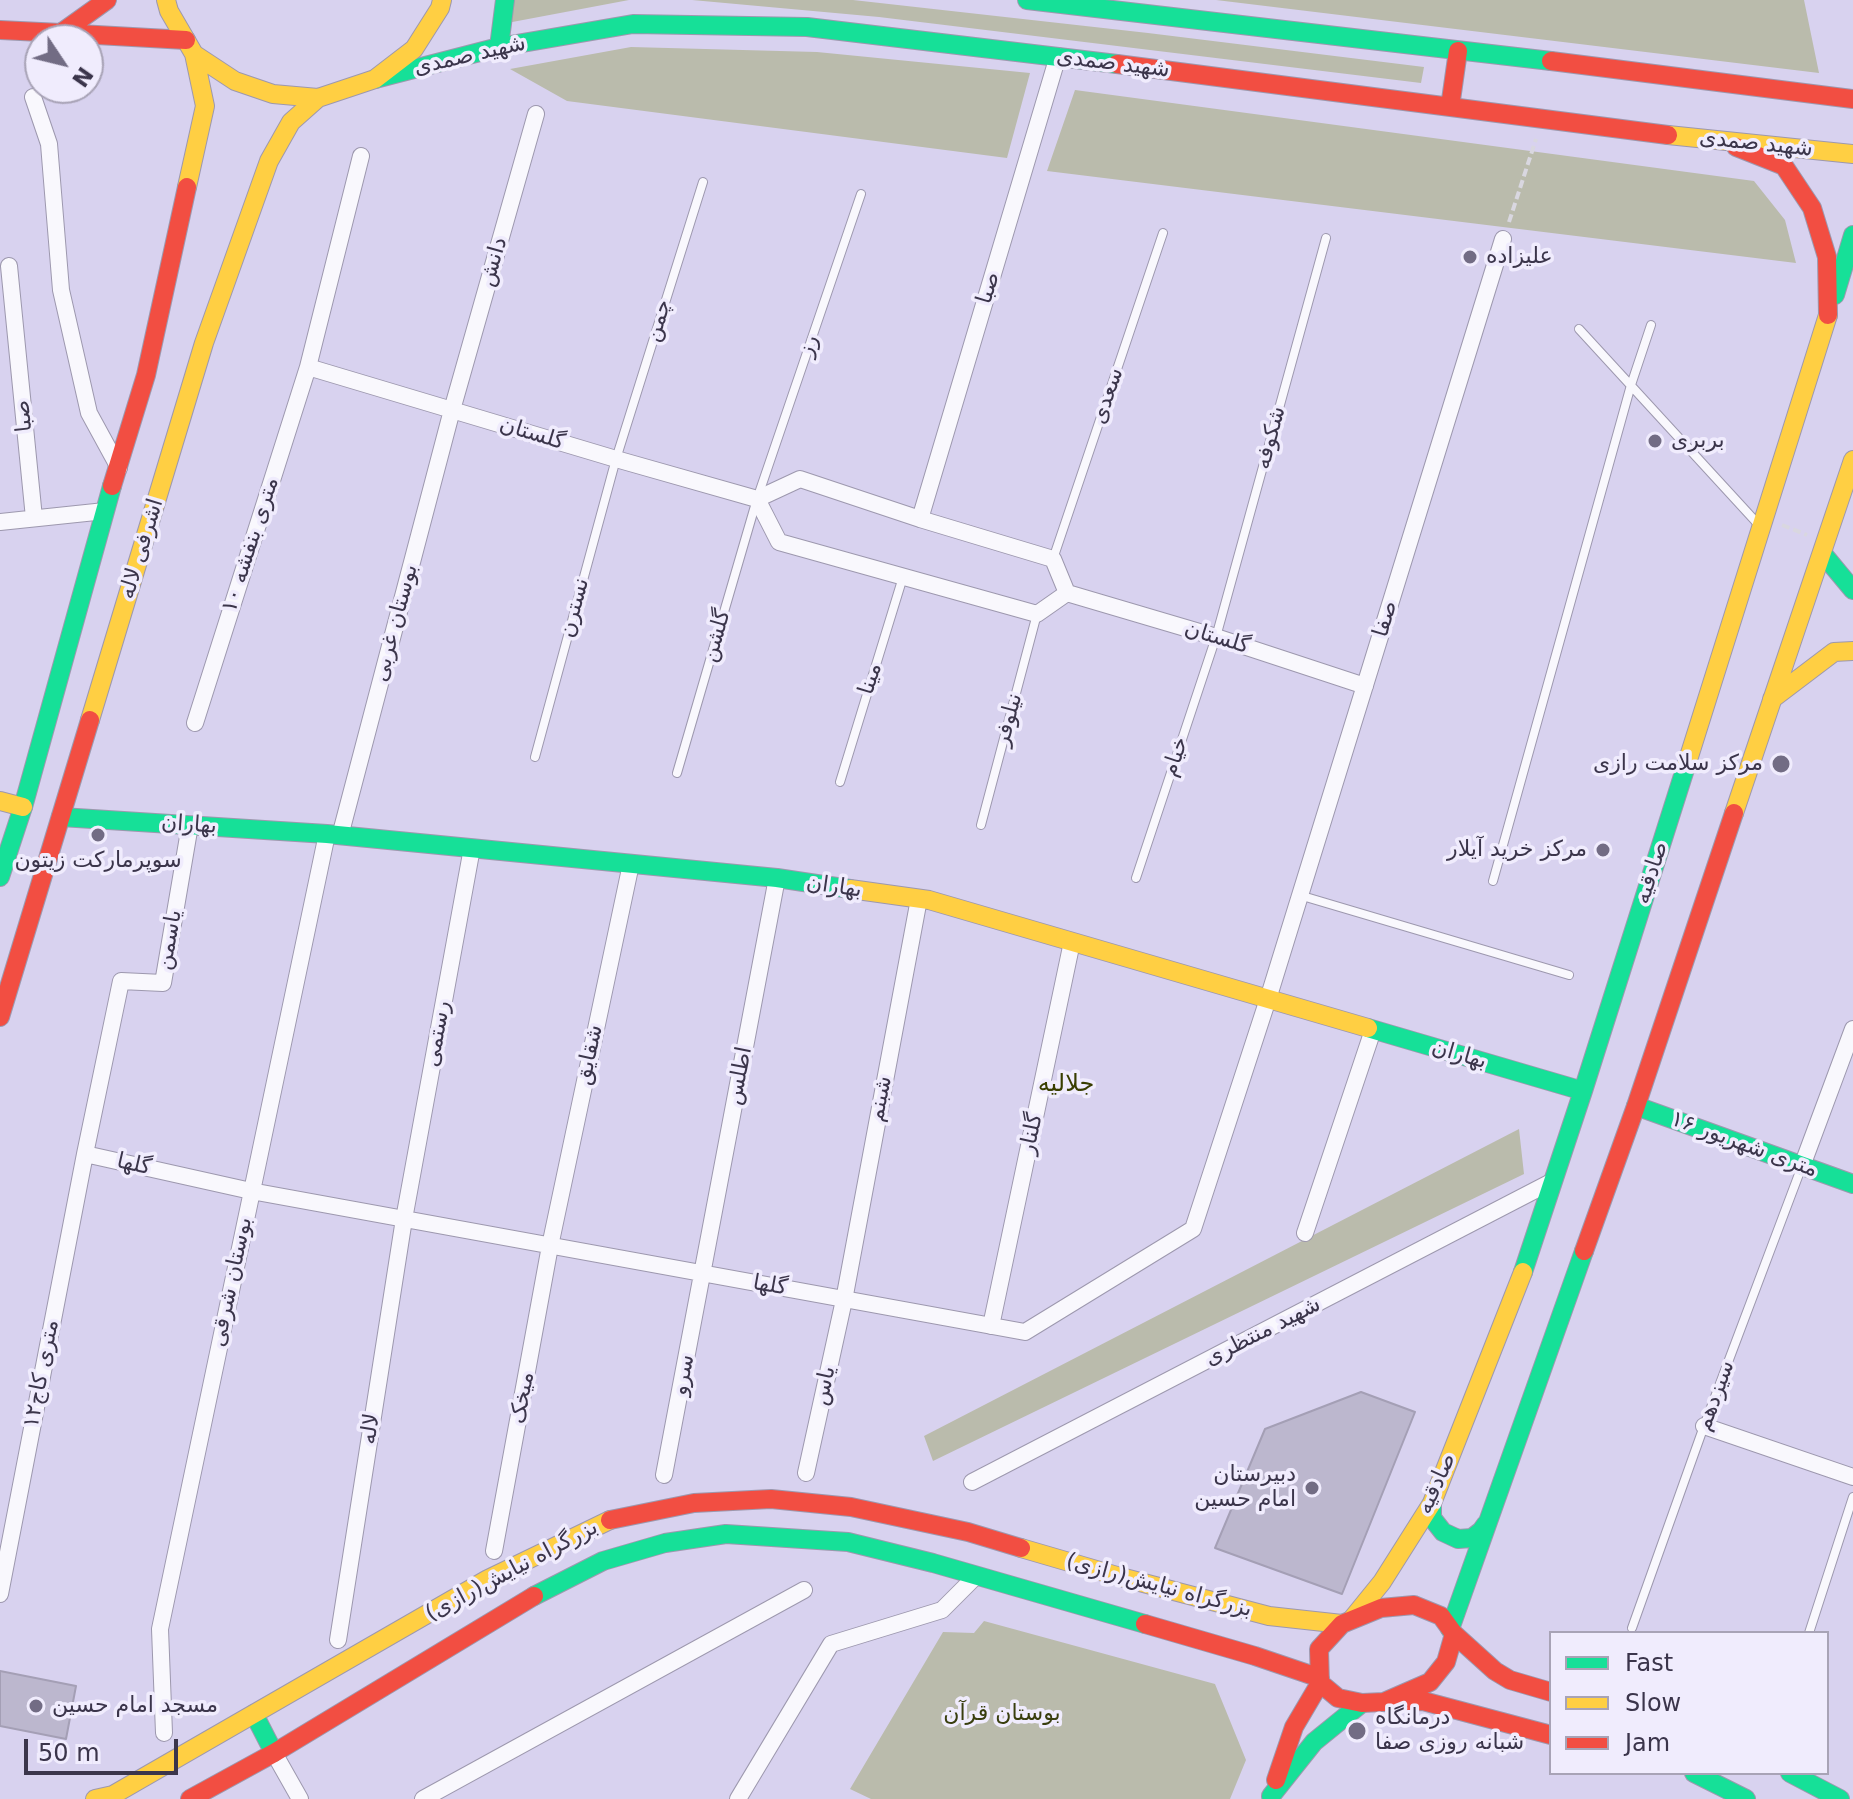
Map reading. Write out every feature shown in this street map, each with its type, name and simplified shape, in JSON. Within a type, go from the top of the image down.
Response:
[{"type":"main road","points":[[74,24],[107,0]]},
{"type":"main road","points":[[166,0],[190,47],[235,81],[273,94],[318,98]]},
{"type":"main road","points":[[375,79],[414,49],[442,0]]},
{"type":"main road","points":[[499,47],[505,0]]},
{"type":"main road","points":[[1027,0],[1078,3],[1853,99]]},
{"type":"main road","name":"شهید صمدی","points":[[318,98],[375,79],[499,47],[633,24],[807,27],[1058,56],[1724,142],[1853,154]]},
{"type":"main road","points":[[0,30],[24,31]]},
{"type":"main road","points":[[104,38],[190,47]]},
{"type":"main road","name":"اشرفی لاله","points":[[0,877],[23,807],[146,375],[205,106],[190,47]]},
{"type":"main road","points":[[1450,107],[1458,51]]},
{"type":"main road","name":"اشرفی لاله","points":[[0,1017],[204,343],[269,161],[291,122],[318,98]]},
{"type":"main road","name":"صادقیه","points":[[1346,1622],[1382,1582],[1432,1503],[1523,1273],[1828,318],[1827,257],[1812,208],[1784,166],[1724,142]]},
{"type":"main road","points":[[1828,318],[1853,235]]},
{"type":"main road","points":[[1384,1702],[1430,1682],[1446,1662],[1452,1631],[1487,1522],[1636,1106],[1853,460]]},
{"type":"main road","points":[[1825,548],[1853,590]]},
{"type":"main road","points":[[1772,699],[1834,652],[1853,651]]},
{"type":"main road","points":[[0,801],[23,807]]},
{"type":"main road","name":"بهاران","points":[[61,817],[334,835],[472,848],[777,878],[929,900],[1583,1091]]},
{"type":"main road","name":"۱۶ متری شهریور","points":[[1636,1106],[1853,1184]]},
{"type":"main road","name":"بزرگراه نیایش(رازی)","points":[[107,1798],[488,1579],[539,1553],[609,1520],[694,1503],[771,1499],[851,1507],[968,1532],[1269,1616],[1346,1622]]},
{"type":"main road","points":[[1432,1503],[1432,1518],[1443,1532],[1458,1539],[1472,1538],[1487,1522]]},
{"type":"main road","name":"بزرگراه نیایش(رازی)","points":[[190,1799],[274,1753],[546,1589],[603,1561],[665,1543],[726,1534],[848,1542],[933,1563],[1255,1656],[1320,1681]]},
{"type":"main road","points":[[1271,1798],[1294,1727],[1320,1681],[1319,1649],[1346,1622],[1381,1608],[1414,1605],[1441,1616],[1452,1631],[1495,1671],[1510,1680],[1549,1691]]},
{"type":"main road","points":[[1320,1681],[1338,1698],[1362,1703],[1423,1701],[1549,1734]]},
{"type":"main road","points":[[1271,1798],[1314,1742],[1362,1703]]},
{"type":"main road","points":[[254,1714],[274,1753]]},
{"type":"main road","points":[[1698,1775],[1746,1799]]},
{"type":"main road","points":[[1794,1775],[1840,1799]]},
{"type":"street","name":"صبا","points":[[920,519],[1058,56]]},
{"type":"street","points":[[35,104],[49,144],[61,290],[89,413],[119,468]]},
{"type":"street","name":"دانش","points":[[452,410],[536,114]]},
{"type":"street","name":"۱۰ متری بنفشه","points":[[195,723],[308,367],[361,156]]},
{"type":"street","name":"صفا","points":[[1268,999],[1503,239]]},
{"type":"street","name":"صبا","points":[[9,266],[34,518]]},
{"type":"street","name":"گلستان","points":[[308,367],[757,499]]},
{"type":"street","name":"بوستان غربی","points":[[334,835],[452,410]]},
{"type":"street","points":[[800,479],[920,519],[1053,559],[1067,593],[1037,614],[779,542],[757,499],[800,479]]},
{"type":"street","points":[[0,522],[105,511]]},
{"type":"street","name":"گلستان","points":[[1067,593],[1365,686]]},
{"type":"street","name":"یاسمن","points":[[85,1154],[121,981],[163,983],[190,825]]},
{"type":"street","name":"بوستان شرقی","points":[[164,1733],[160,1629],[251,1191],[334,835]]},
{"type":"street","name":"رستمی","points":[[404,1219],[472,848]]},
{"type":"street","name":"شقایق","points":[[550,1246],[631,864]]},
{"type":"street","name":"اطلس","points":[[703,1274],[777,878]]},
{"type":"street","name":"شبنم","points":[[844,1300],[919,899]]},
{"type":"street","name":"گلنار","points":[[991,1326],[1072,942]]},
{"type":"street","name":"گلها","points":[[85,1154],[251,1191],[1025,1332],[1193,1229],[1268,999]]},
{"type":"street","points":[[1802,1166],[1853,1029]]},
{"type":"street","points":[[1305,1233],[1373,1030]]},
{"type":"street","name":"۱۲متری کاج","points":[[0,1594],[85,1154]]},
{"type":"street","name":"شهید منتظری","points":[[972,1482],[1553,1181]]},
{"type":"street","name":"لاله","points":[[338,1640],[404,1219]]},
{"type":"street","name":"میخک","points":[[494,1551],[550,1246]]},
{"type":"street","name":"سرو","points":[[664,1475],[703,1274]]},
{"type":"street","name":"یاس","points":[[806,1473],[844,1300]]},
{"type":"street","points":[[1704,1426],[1853,1477]]},
{"type":"street","points":[[738,1799],[831,1644],[942,1610],[976,1576]]},
{"type":"street","points":[[423,1799],[804,1590]]},
{"type":"street","points":[[274,1753],[300,1799]]},
{"type":"lane","name":"چمن","points":[[616,459],[703,182]]},
{"type":"lane","name":"رز","points":[[757,499],[861,194]]},
{"type":"lane","name":"سعدی","points":[[1053,559],[1163,233]]},
{"type":"lane","name":"شکوفه","points":[[1216,637],[1326,238]]},
{"type":"lane","points":[[1493,881],[1631,385],[1651,325]]},
{"type":"lane","points":[[1579,329],[1763,523]]},
{"type":"lane","name":"نسترن","points":[[535,757],[616,459]]},
{"type":"lane","name":"گلشن","points":[[677,773],[757,499]]},
{"type":"lane","name":"مینا","points":[[840,782],[903,576]]},
{"type":"lane","name":"نیلوفر","points":[[981,825],[1037,614]]},
{"type":"lane","name":"خیام","points":[[1136,878],[1216,637]]},
{"type":"lane","points":[[1299,895],[1569,975]]},
{"type":"lane","name":"سیزدهم","points":[[1632,1628],[1802,1166]]},
{"type":"lane","points":[[1810,1631],[1853,1497]]},
{"type":"path","points":[[1503,239],[1542,119]]},
{"type":"path","points":[[1763,523],[1825,548]]},
{"type":"green space","points":[[511,0],[629,0],[507,23]]},
{"type":"green space","points":[[692,0],[853,0],[1424,67],[1421,83],[879,17]]},
{"type":"green space","points":[[1216,0],[1804,0],[1819,73]]},
{"type":"green space","points":[[631,47],[817,52],[1030,73],[1007,158],[567,101],[510,69]]},
{"type":"green space","points":[[1075,90],[1754,181],[1785,220],[1796,263],[1047,171]]},
{"type":"green space","points":[[1519,1129],[1524,1174],[933,1461],[924,1436]]},
{"type":"green space","name":"بوستان قرآن","points":[[984,1621],[1215,1684],[1246,1760],[1230,1799],[871,1799],[850,1789],[943,1632],[974,1633]]},
{"type":"building","name":"دبیرستان امام حسین","points":[[1361,1392],[1415,1412],[1342,1594],[1215,1548],[1265,1429]]},
{"type":"building","name":"مسجد امام حسین","points":[[0,1671],[76,1686],[66,1739],[0,1726]]},
{"type":"traffic: fast","points":[[499,47],[505,0]]},
{"type":"traffic: fast","points":[[1027,0],[1551,61]]},
{"type":"traffic: fast","points":[[375,79],[499,47],[633,24],[807,27],[1117,64]]},
{"type":"traffic: fast","points":[[1835,295],[1853,235]]},
{"type":"traffic: fast","points":[[0,877],[23,807],[112,486]]},
{"type":"traffic: fast","points":[[1823,554],[1853,590]]},
{"type":"traffic: fast","points":[[1523,1272],[1687,763]]},
{"type":"traffic: fast","points":[[61,817],[327,834],[777,878],[850,889]]},
{"type":"traffic: fast","points":[[1368,1028],[1583,1091]]},
{"type":"traffic: fast","points":[[1636,1106],[1853,1184]]},
{"type":"traffic: fast","points":[[1450,1629],[1584,1251]]},
{"type":"traffic: fast","points":[[1432,1503],[1432,1518],[1443,1532],[1458,1539],[1472,1538],[1486,1524]]},
{"type":"traffic: fast","points":[[534,1596],[603,1561],[665,1543],[726,1534],[848,1542],[1145,1624]]},
{"type":"traffic: fast","points":[[1271,1796],[1314,1742],[1362,1703]]},
{"type":"traffic: fast","points":[[254,1714],[274,1753]]},
{"type":"traffic: fast","points":[[1698,1775],[1746,1799]]},
{"type":"traffic: fast","points":[[1794,1775],[1840,1799]]},
{"type":"traffic: slow","points":[[166,0],[169,11],[194,54],[235,81],[273,94],[318,98],[375,79],[414,49],[442,0]]},
{"type":"traffic: slow","points":[[187,187],[205,106],[194,54]]},
{"type":"traffic: slow","points":[[90,720],[204,343],[269,161],[291,122],[318,98]]},
{"type":"traffic: slow","points":[[1668,135],[1853,154]]},
{"type":"traffic: slow","points":[[1687,763],[1828,315]]},
{"type":"traffic: slow","points":[[1734,813],[1853,460]]},
{"type":"traffic: slow","points":[[1772,699],[1834,652],[1853,651]]},
{"type":"traffic: slow","points":[[0,801],[23,807]]},
{"type":"traffic: slow","points":[[850,889],[929,900],[1368,1028]]},
{"type":"traffic: slow","points":[[1352,1619],[1382,1582],[1432,1503],[1523,1272]]},
{"type":"traffic: slow","points":[[95,1799],[113,1795],[488,1579],[610,1520]]},
{"type":"traffic: slow","points":[[1021,1548],[1269,1616],[1342,1624]]},
{"type":"traffic: jam","points":[[107,0],[61,33],[186,40]]},
{"type":"traffic: jam","points":[[0,30],[24,31]]},
{"type":"traffic: jam","points":[[1450,107],[1458,51]]},
{"type":"traffic: jam","points":[[1551,61],[1853,99]]},
{"type":"traffic: jam","points":[[1117,64],[1668,135]]},
{"type":"traffic: jam","points":[[1736,147],[1784,166],[1812,208],[1827,257],[1828,315]]},
{"type":"traffic: jam","points":[[112,486],[146,375],[187,187]]},
{"type":"traffic: jam","points":[[0,1017],[90,720]]},
{"type":"traffic: jam","points":[[1584,1251],[1734,813]]},
{"type":"traffic: jam","points":[[610,1520],[694,1503],[771,1499],[851,1507],[968,1532],[1021,1548]]},
{"type":"traffic: jam","points":[[190,1799],[274,1753],[534,1596]]},
{"type":"traffic: jam","points":[[1414,1605],[1441,1616],[1454,1634],[1446,1662],[1430,1682],[1384,1702],[1362,1703],[1338,1698],[1320,1683],[1319,1649],[1342,1624],[1381,1608],[1414,1605]]},
{"type":"traffic: jam","points":[[1145,1624],[1320,1678]]},
{"type":"traffic: jam","points":[[1454,1634],[1495,1671],[1510,1680],[1549,1691]]},
{"type":"traffic: jam","points":[[1276,1780],[1294,1727],[1320,1683]]},
{"type":"traffic: jam","points":[[1393,1702],[1423,1701],[1549,1734]]},
{"type":"place","name":"علیزاده","points":[[1470,257]]},
{"type":"place","name":"بربری","points":[[1655,441]]},
{"type":"place","name":"مرکز سلامت رازی","points":[[1781,764]]},
{"type":"place","name":"سوپرمارکت زیتون","points":[[98,835]]},
{"type":"place","name":"مرکز خرید آیلار","points":[[1603,850]]},
{"type":"place","name":"دبیرستان امام حسین","points":[[1312,1488]]},
{"type":"place","name":"مسجد امام حسین","points":[[36,1706]]},
{"type":"place","name":"درمانگاه شبانه روزی صفا","points":[[1357,1731]]},
{"type":"district","name":"جلالیه","points":[[1066,1085]]}]
